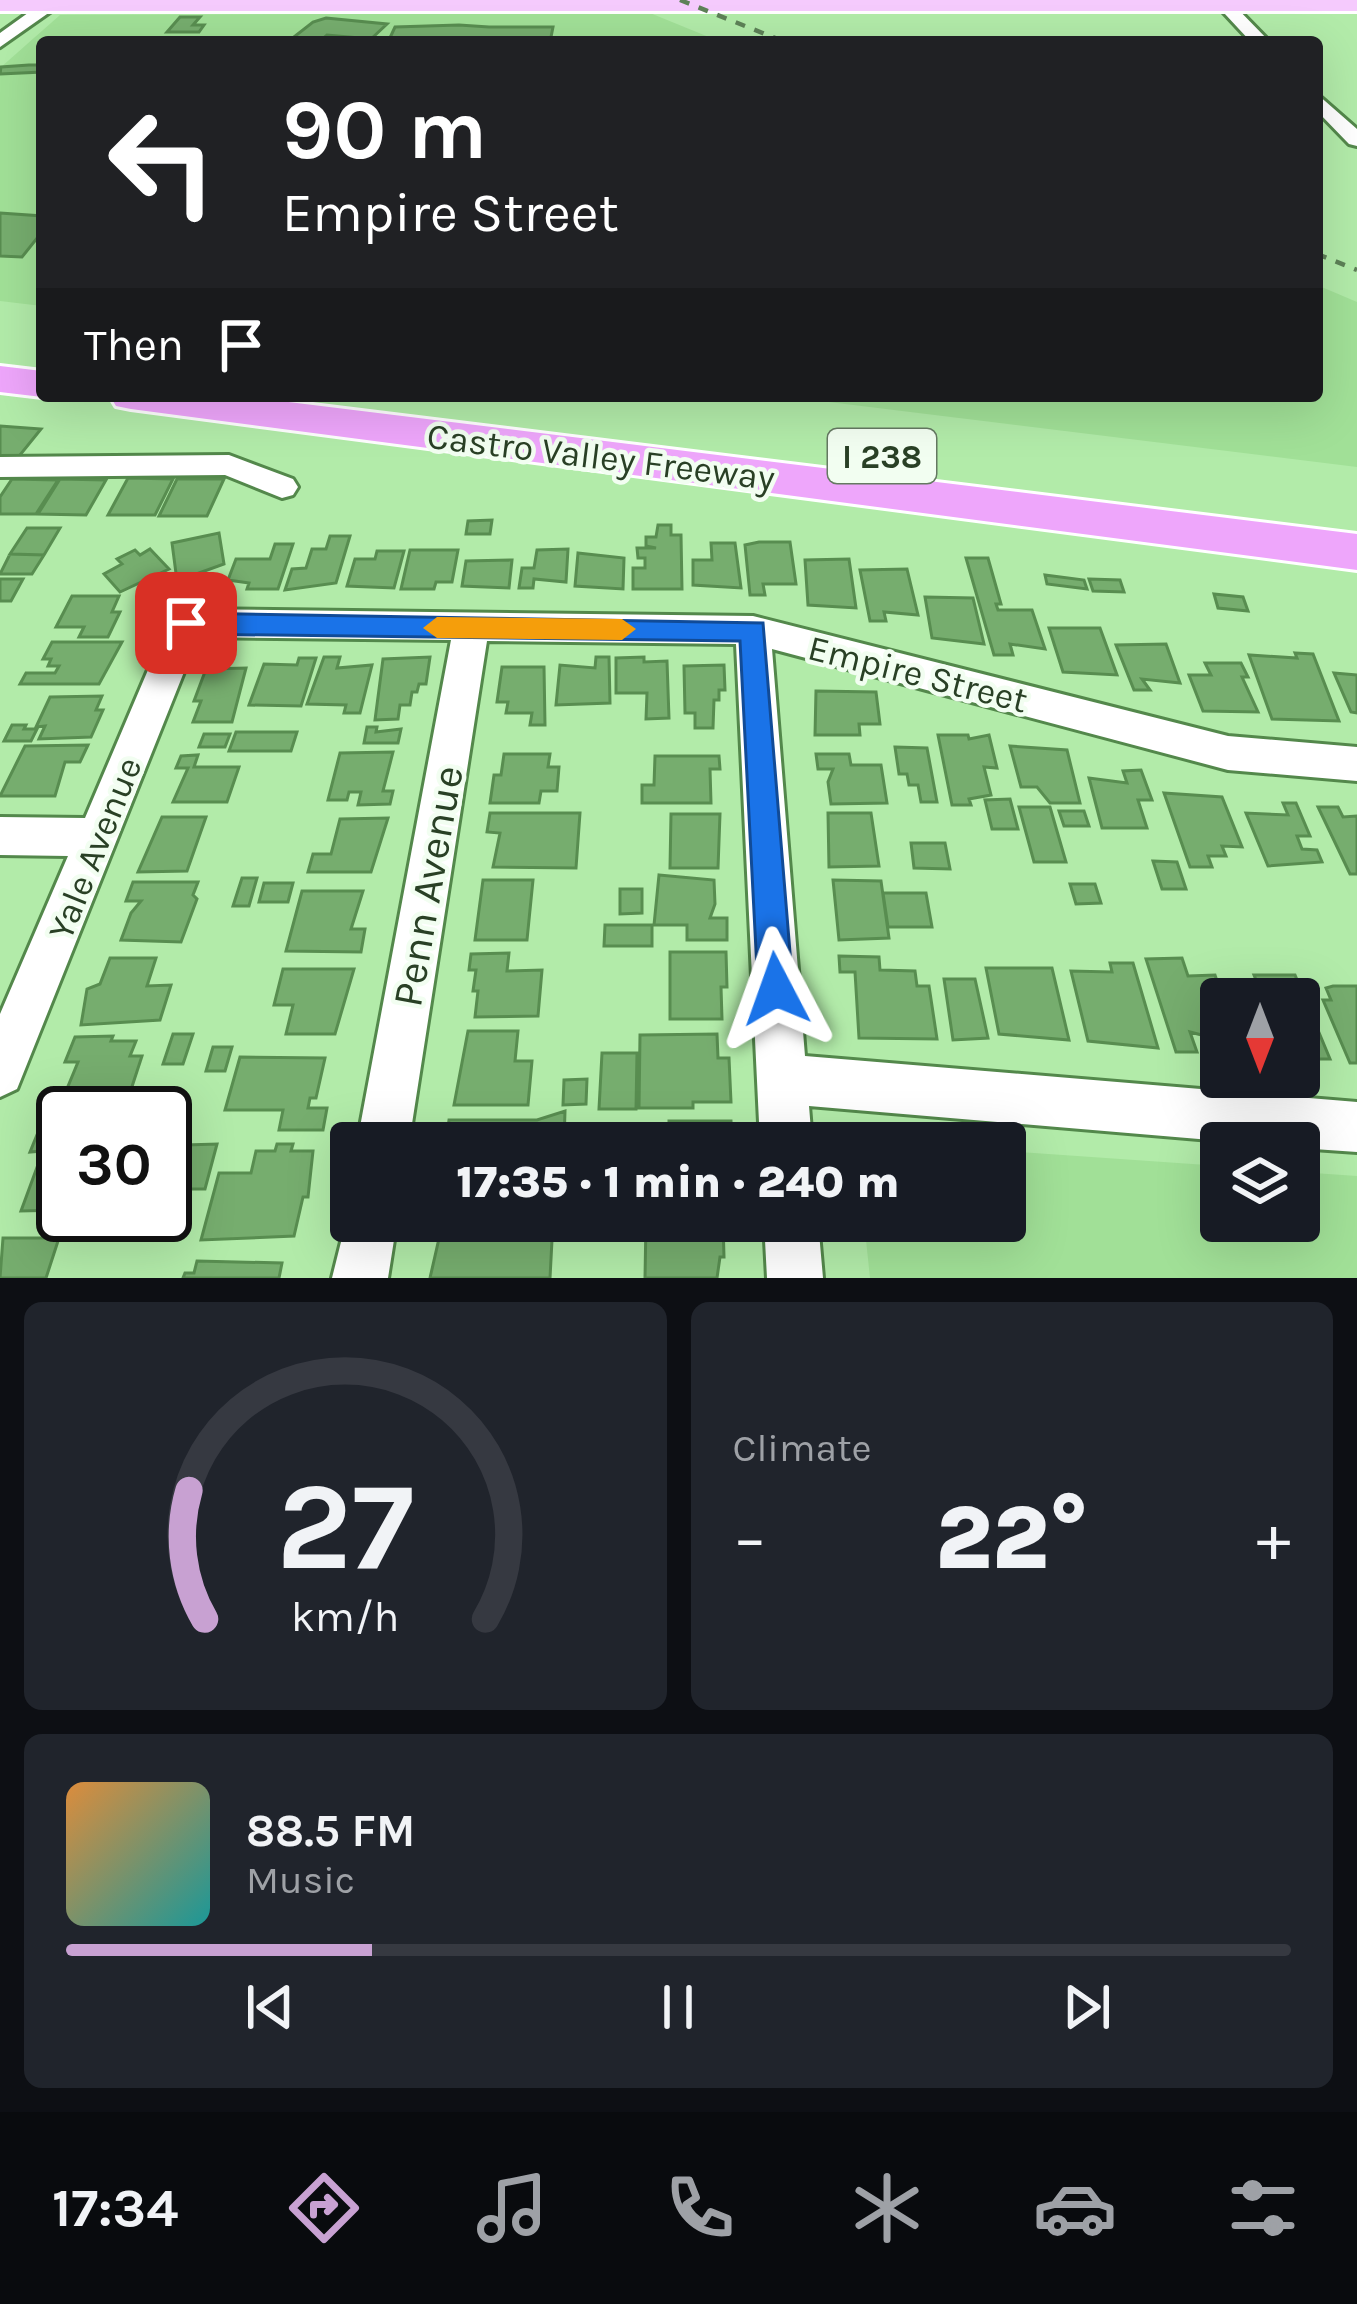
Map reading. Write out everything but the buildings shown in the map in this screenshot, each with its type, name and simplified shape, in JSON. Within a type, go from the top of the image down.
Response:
[{"type":"highway","points":[[0,344],[36,349]]},
{"type":"highway","points":[[0,379],[36,383]]},
{"type":"highway","name":"Castro Valley Freeway","points":[[178,402],[1357,552]]},
{"type":"highway","name":"Castro Valley Freeway","points":[[455,402],[1357,515]]},
{"type":"highway","points":[[873,489],[1076,538],[1357,585]]},
{"type":"main road","points":[[0,5],[1355,3]]},
{"type":"street","points":[[0,42],[54,2]]},
{"type":"street","points":[[1222,3],[1255,36]]},
{"type":"street","points":[[1323,106],[1356,140]]},
{"type":"street","points":[[0,467],[229,465],[282,487]]},
{"type":"street","name":"Empire Street","points":[[186,623],[753,630],[1228,753],[1357,764]]},
{"type":"street","name":"Yale Avenue","points":[[0,1072],[186,623]]},
{"type":"street","name":"Penn Avenue","points":[[387,1122],[471,628]]},
{"type":"street","points":[[753,630],[785,1122]]},
{"type":"street","points":[[0,836],[99,837]]},
{"type":"street","points":[[782,1079],[1357,1127]]},
{"type":"street","points":[[361,1278],[367,1242]]},
{"type":"street","points":[[792,1242],[795,1278]]},
{"type":"shaded area","points":[[650,13],[706,36],[36,36],[60,15]]},
{"type":"shaded area","points":[[36,36],[36,305],[0,301],[0,68]]},
{"type":"shaded area","points":[[1323,288],[1357,302],[1357,467],[829,402],[1323,402]]},
{"type":"shaded area","points":[[1026,1152],[1200,1165],[1200,1242],[1320,1242],[1320,1173],[1357,1176],[1357,1278],[870,1278],[866,1242],[1026,1242]]},
{"type":"railway","points":[[680,0],[770,36]]},
{"type":"railway","points":[[1323,256],[1357,270]]},
{"type":"slow traffic","points":[[437,628],[622,629]]},
{"type":"route","points":[[186,623],[753,630],[776,989]]}]
